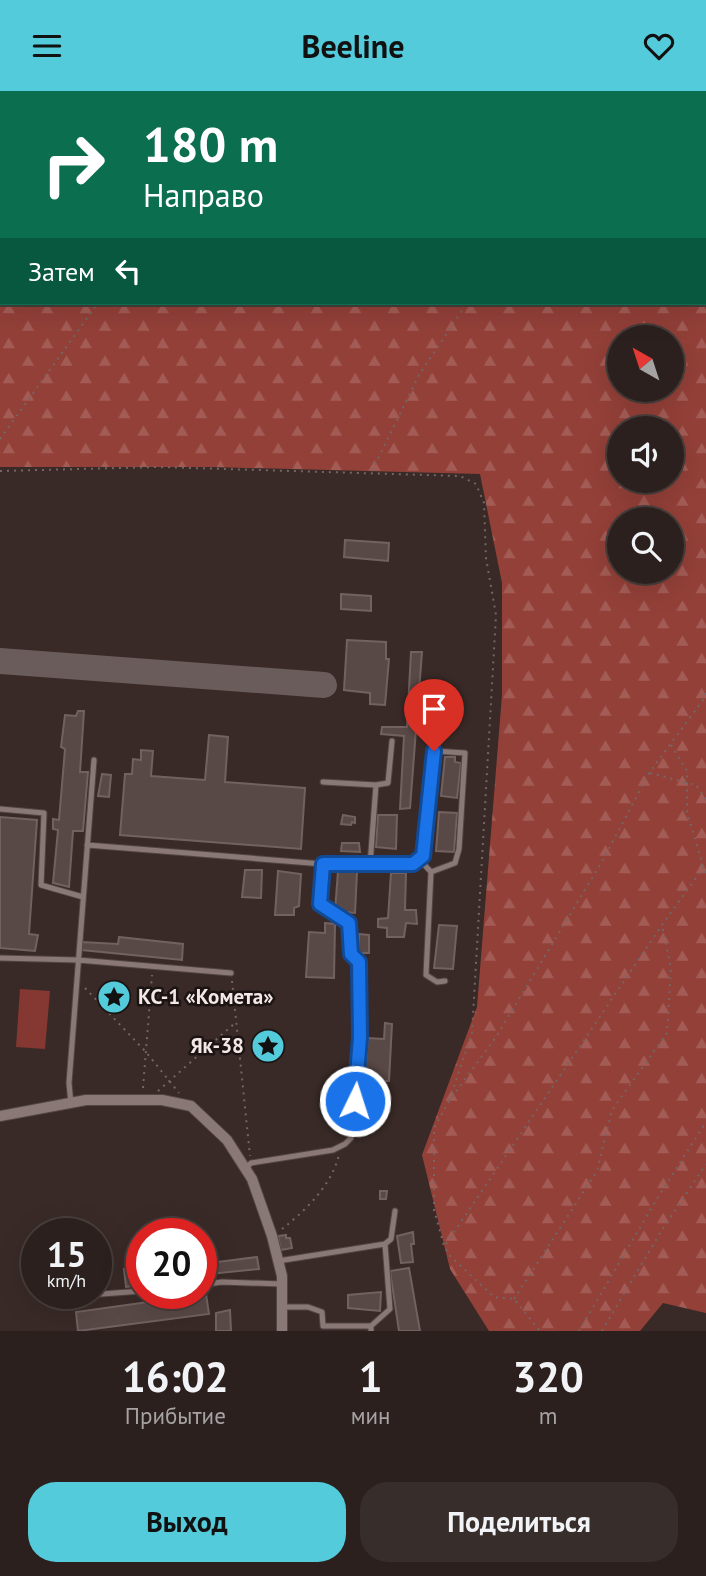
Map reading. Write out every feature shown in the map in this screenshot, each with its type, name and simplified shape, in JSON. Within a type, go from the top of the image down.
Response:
[{"type":"street","points":[[0,1116],[86,1100],[162,1100],[187,1106],[227,1140],[249,1165],[278,1261],[282,1285],[282,1331]]},
{"type":"lane","points":[[323,782],[376,785],[388,783],[392,741]]},
{"type":"lane","points":[[87,845],[323,864],[413,864],[423,856],[434,751],[465,753],[459,849],[455,863],[431,872]]},
{"type":"lane","points":[[71,1104],[69,1083],[94,761]]},
{"type":"lane","points":[[370,865],[376,785]]},
{"type":"lane","points":[[0,810],[44,813],[41,885],[83,897]]},
{"type":"lane","points":[[419,859],[431,872],[426,975],[438,982],[446,981]]},
{"type":"lane","points":[[249,1165],[341,1147],[351,1138],[360,1037],[359,962],[351,954],[349,923],[320,904],[323,864]]},
{"type":"lane","points":[[0,958],[78,960],[231,973]]},
{"type":"lane","points":[[278,1261],[385,1244],[391,1240],[395,1211]]},
{"type":"lane","points":[[283,1307],[308,1307],[322,1312],[323,1329],[371,1329],[390,1309],[385,1244]]},
{"type":"lane","points":[[217,1283],[282,1285]]},
{"type":"path","points":[[0,439],[97,305]]},
{"type":"path","points":[[372,472],[419,375],[466,305]]},
{"type":"path","points":[[0,471],[158,467],[372,472],[460,476],[476,484],[484,503],[486,558],[496,615],[472,1033],[449,1101]]},
{"type":"path","points":[[540,1331],[514,1299],[494,1297],[451,1257],[444,1246],[434,1210],[434,1128],[449,1101],[510,1013],[603,860],[649,773],[703,700],[706,692]]},
{"type":"path","points":[[670,745],[687,771],[687,812],[706,876]]},
{"type":"path","points":[[649,773],[696,785],[706,799]]},
{"type":"path","points":[[444,1246],[706,864]]},
{"type":"path","points":[[514,1299],[597,1171],[612,1111],[667,1033],[671,968],[662,925]]},
{"type":"path","points":[[146,1100],[146,1052],[152,965]]},
{"type":"path","points":[[231,973],[249,1165]]},
{"type":"path","points":[[77,980],[146,1052],[187,1106]]},
{"type":"path","points":[[146,1100],[236,1022]]},
{"type":"path","points":[[579,1331],[706,1122]]},
{"type":"path","points":[[272,1236],[296,1217],[326,1185],[337,1165],[341,1147]]},
{"type":"path","points":[[603,1331],[660,1233],[706,1164]]},
{"type":"green space","points":[[0,305],[706,305],[706,1313],[663,1303],[640,1331],[489,1331],[450,1269],[422,1155],[477,1007],[502,695],[502,583],[480,474],[211,467],[0,467]]},
{"type":"shaded area","points":[[20,989],[50,991],[45,1049],[16,1047]]},
{"type":"building","points":[[345,540],[389,543],[388,561],[344,557]]},
{"type":"building","points":[[341,594],[371,596],[371,611],[341,609]]},
{"type":"building","points":[[347,640],[386,642],[386,659],[389,659],[385,705],[370,704],[370,693],[344,690]]},
{"type":"building","points":[[411,652],[422,652],[410,808],[400,809],[404,736],[381,734],[382,727],[407,727]]},
{"type":"building","points":[[432,694],[445,696],[440,745],[428,743]]},
{"type":"building","points":[[78,711],[84,711],[80,772],[88,772],[83,831],[73,831],[69,887],[53,883],[58,830],[53,829],[53,819],[59,820],[65,749],[61,747],[65,715],[76,716]]},
{"type":"building","points":[[209,735],[228,737],[225,782],[305,788],[301,849],[120,835],[125,774],[132,774],[133,759],[141,760],[141,750],[153,751],[151,776],[205,780]]},
{"type":"building","points":[[445,757],[455,757],[455,762],[461,763],[457,798],[441,796]]},
{"type":"building","points":[[102,774],[111,775],[109,797],[98,796]]},
{"type":"building","points":[[439,812],[457,813],[454,852],[436,851]]},
{"type":"building","points":[[343,815],[355,817],[355,823],[341,824]]},
{"type":"building","points":[[378,815],[397,815],[396,849],[376,847]]},
{"type":"building","points":[[0,817],[37,820],[29,934],[38,935],[35,951],[0,948]]},
{"type":"building","points":[[342,843],[359,843],[360,852],[341,851]]},
{"type":"building","points":[[245,870],[262,870],[261,898],[242,897]]},
{"type":"building","points":[[278,871],[301,874],[299,906],[294,908],[294,915],[275,915]]},
{"type":"building","points":[[338,871],[357,872],[355,913],[335,911]]},
{"type":"building","points":[[391,873],[406,873],[405,910],[416,910],[417,924],[406,923],[404,937],[387,937],[387,928],[378,927],[378,919],[388,918]]},
{"type":"building","points":[[325,923],[335,924],[334,978],[306,977],[309,932],[325,933]]},
{"type":"building","points":[[439,925],[457,926],[453,969],[434,968]]},
{"type":"building","points":[[359,934],[369,935],[369,953],[358,953]]},
{"type":"building","points":[[119,937],[183,944],[182,960],[82,950],[82,942],[118,944]]},
{"type":"building","points":[[385,1023],[392,1024],[389,1081],[383,1081],[382,1124],[362,1122],[368,1038],[384,1039]]},
{"type":"building","points":[[380,1191],[387,1191],[386,1199],[380,1199]]},
{"type":"building","points":[[413,1232],[413,1262],[401,1263],[397,1236]]},
{"type":"building","points":[[286,1235],[286,1238],[290,1238],[292,1248],[281,1250],[278,1236]]},
{"type":"building","points":[[257,1257],[259,1269],[217,1273],[217,1262]]},
{"type":"building","points":[[409,1268],[420,1331],[399,1331],[390,1271]]},
{"type":"building","points":[[381,1292],[380,1311],[348,1308],[348,1295]]},
{"type":"building","points":[[126,1305],[126,1309],[208,1309],[209,1314],[78,1331],[76,1312]]},
{"type":"building","points":[[230,1310],[231,1331],[216,1331],[216,1313]]},
{"type":"taxiway","points":[[0,661],[324,685]]},
{"type":"place","name":"КС-1 «Комета»","points":[[114,997]]},
{"type":"place","name":"Як-38","points":[[268,1046]]},
{"type":"route","points":[[355,1101],[360,1037],[359,962],[351,954],[349,923],[320,904],[323,864],[413,864],[423,856],[434,751]]}]
